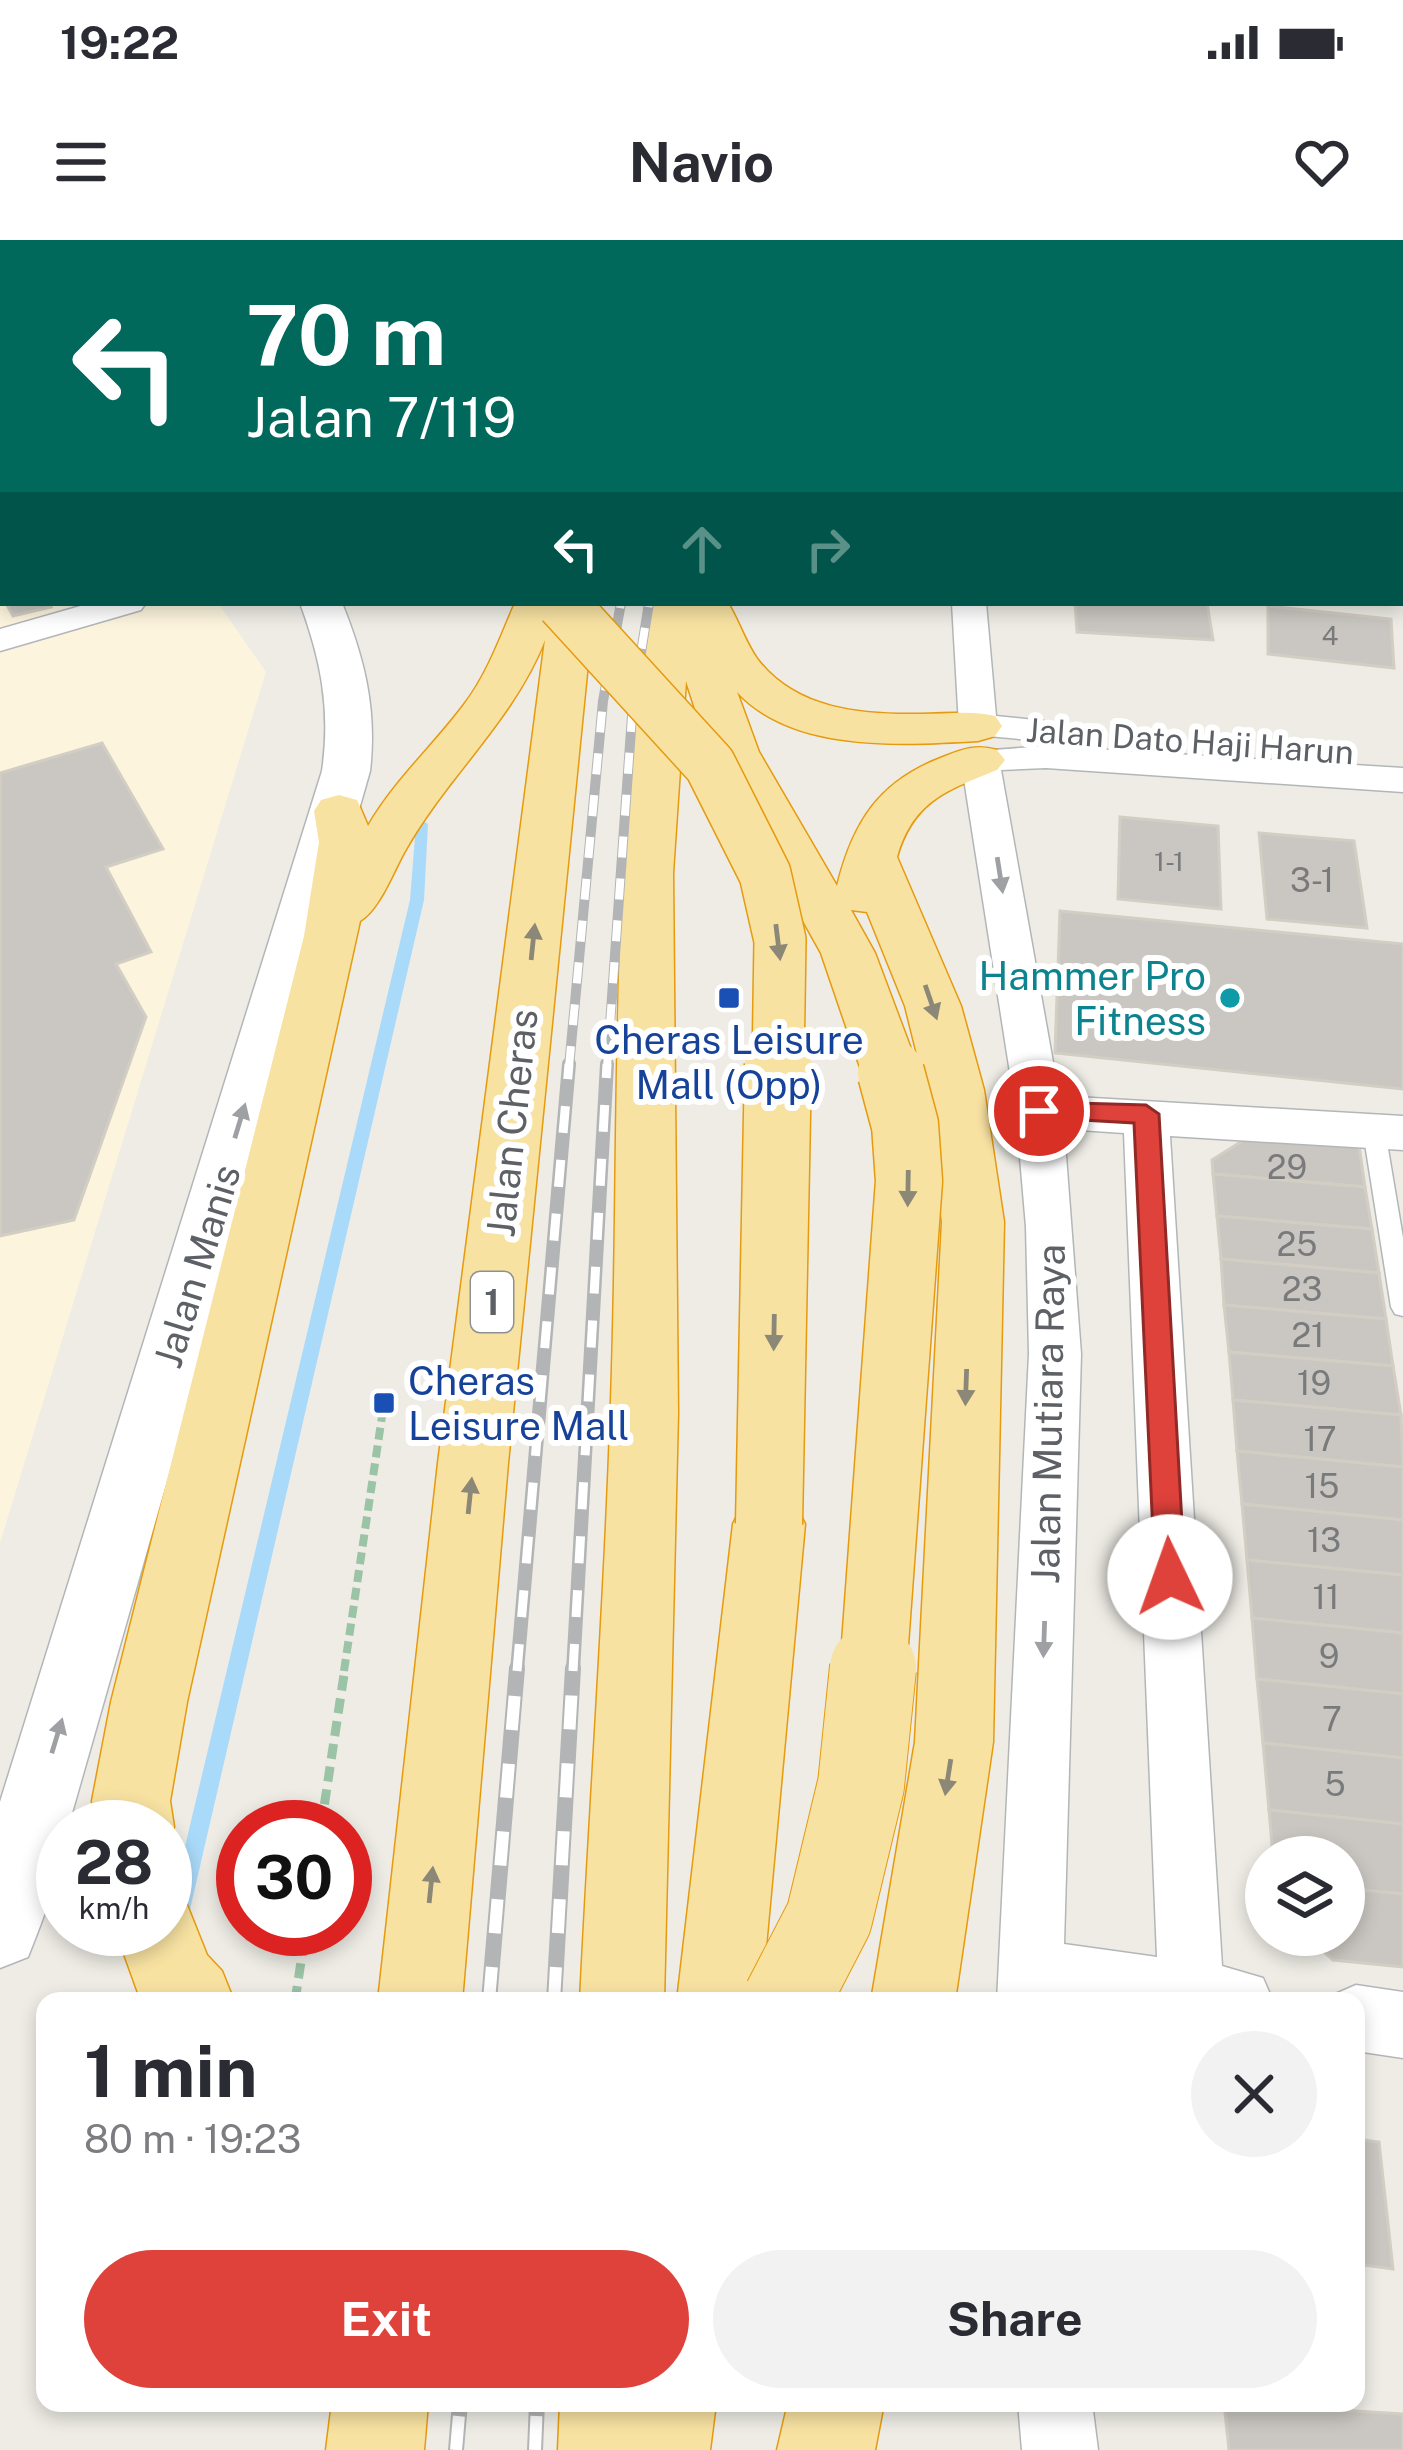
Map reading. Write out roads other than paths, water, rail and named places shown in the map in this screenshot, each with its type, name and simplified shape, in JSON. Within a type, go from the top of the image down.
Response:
[{"type":"highway","points":[[331,936],[403,809],[484,712],[509,671],[536,606]]},
{"type":"highway","points":[[565,606],[710,765],[765,874],[775,918],[782,998],[769,1525],[719,1992]]},
{"type":"highway","name":"Jalan Cheras","points":[[420,1992],[473,1463],[572,606]]},
{"type":"highway","points":[[622,1992],[646,1332],[647,924],[660,678],[673,606]]},
{"type":"highway","points":[[708,606],[708,678],[734,752],[848,952],[891,1072],[905,1125],[909,1181],[861,1785],[829,1918],[791,1992]]},
{"type":"highway","points":[[709,606],[738,666],[781,703],[853,725],[979,742]]},
{"type":"highway","points":[[848,952],[879,823],[904,795],[979,742]]},
{"type":"highway","points":[[131,1800],[149,1702],[331,936],[345,842],[339,812]]},
{"type":"highway","points":[[870,855],[933,1006],[955,1090],[973,1222],[953,1742],[914,1992]]},
{"type":"highway","points":[[166,1956],[184,1992]]},
{"type":"highway","points":[[375,2450],[379,2412]]},
{"type":"highway","points":[[607,2450],[608,2412]]},
{"type":"highway","points":[[661,2450],[667,2412]]},
{"type":"highway","points":[[826,2450],[834,2412]]},
{"type":"street","points":[[0,640],[118,606]]},
{"type":"street","name":"Jalan Manis","points":[[0,1929],[313,874],[339,812],[354,729],[336,636],[322,606]]},
{"type":"street","name":"Jalan Mutiara Raya","points":[[968,606],[979,742],[1039,1111],[1050,1227],[1055,1354],[1030,1987]]},
{"type":"street","name":"Jalan Dato Haji Harun","points":[[979,742],[1403,757]]},
{"type":"street","name":"Jalan Dato Haji Harun","points":[[979,742],[1046,757],[1403,780]]},
{"type":"street","points":[[1039,1111],[1389,1132]]},
{"type":"street","points":[[1146,1114],[1215,1992]]},
{"type":"street","points":[[1030,1987],[1122,1992]]},
{"type":"street","points":[[1365,2019],[1403,2025]]},
{"type":"street","points":[[1056,2412],[1060,2450]]},
{"type":"lane","points":[[1389,1132],[1403,1306]]},
{"type":"waterway","points":[[192,1858],[417,900],[422,824]]},
{"type":"railway","points":[[569,1067],[603,701],[620,606]]},
{"type":"railway","points":[[607,1067],[633,702],[649,606]]},
{"type":"railway","points":[[517,1671],[569,1064]]},
{"type":"railway","points":[[573,1671],[607,1064]]},
{"type":"railway","points":[[490,1992],[517,1668]]},
{"type":"railway","points":[[555,1992],[573,1668]]},
{"type":"railway","points":[[456,2450],[459,2412]]},
{"type":"railway","points":[[535,2450],[537,2412]]},
{"type":"place","name":"Cheras Leisure Mall (Opp)","points":[[729,998]]},
{"type":"place","name":"Hammer Pro Fitness","points":[[1230,998]]},
{"type":"place","name":"Cheras Leisure Mall","points":[[384,1403]]}]
